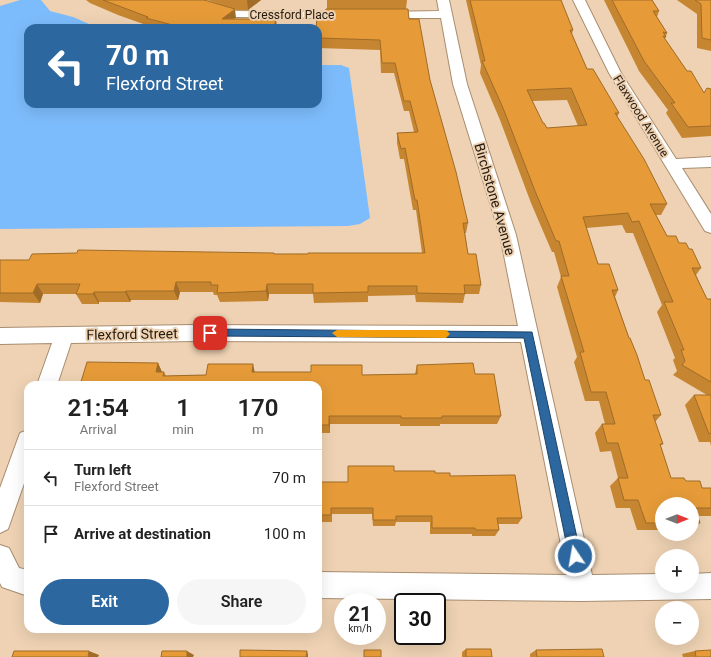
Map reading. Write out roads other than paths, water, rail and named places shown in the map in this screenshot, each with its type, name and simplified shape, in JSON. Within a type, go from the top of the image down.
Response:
[{"type":"street","name":"Cressford Place","points":[[190,0],[236,14],[301,10],[366,15],[444,7]]},
{"type":"street","name":"Flaxwood Avenue","points":[[580,0],[615,73],[711,227]]},
{"type":"street","name":"Birchstone Avenue","points":[[444,7],[460,84],[508,235],[582,588]]},
{"type":"street","points":[[671,164],[711,162]]},
{"type":"street","name":"Flexford Street","points":[[0,336],[195,333],[528,334]]},
{"type":"street","points":[[48,381],[64,336]]},
{"type":"street","points":[[0,521],[24,452]]},
{"type":"street","points":[[0,557],[11,578],[24,582]]},
{"type":"street","points":[[322,585],[582,588],[711,586]]},
{"type":"water","points":[[20,0],[41,0],[50,11],[73,17],[89,24],[24,24],[24,108],[322,108],[322,65],[341,65],[349,68],[370,218],[360,224],[348,226],[0,229],[0,6]]}]
